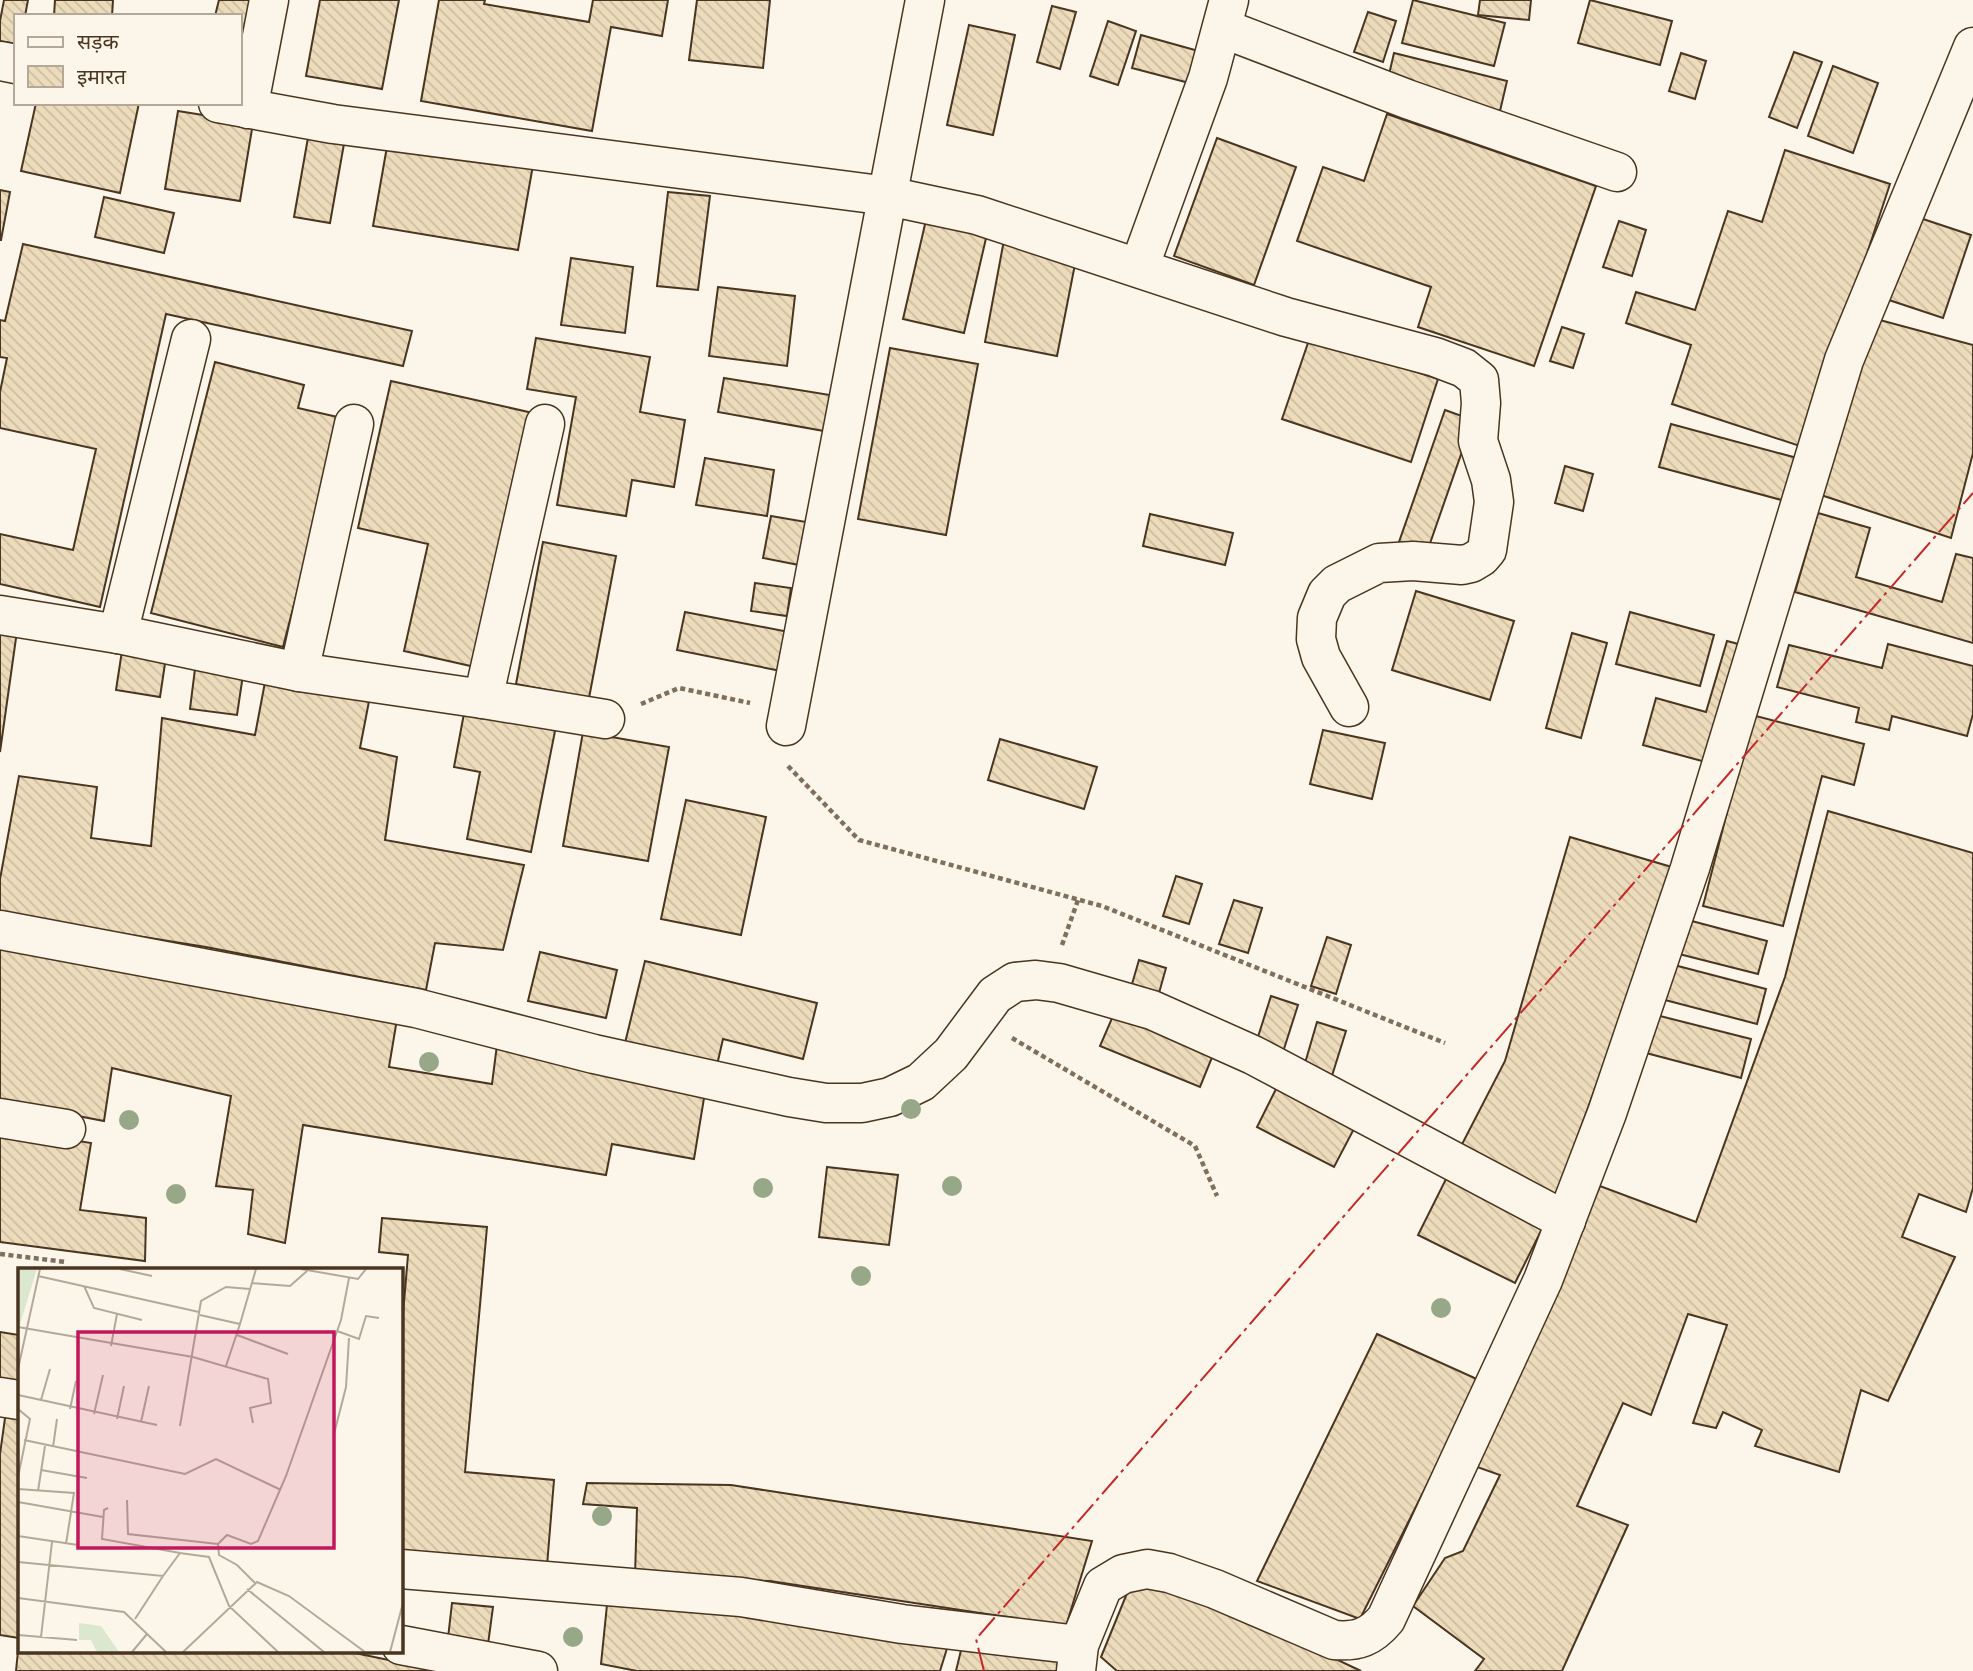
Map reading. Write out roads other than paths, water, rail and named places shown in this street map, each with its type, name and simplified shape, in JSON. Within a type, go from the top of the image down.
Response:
[{"type":"street","points":[[242,80],[269,0]]},
{"type":"street","points":[[786,726],[925,0]]},
{"type":"street","points":[[1139,268],[1208,78],[1226,14],[1407,99],[1617,173]]},
{"type":"street","points":[[402,1569],[741,1597],[902,1624],[1078,1658],[1103,1586],[1123,1574],[1147,1569],[1169,1573],[1215,1589],[1334,1640],[1350,1642],[1375,1632],[1386,1619],[1543,1280],[1607,1113],[1690,868],[1844,360],[1973,47]]},
{"type":"street","points":[[233,106],[333,124],[888,195],[977,215],[1286,317],[1435,357],[1464,368],[1479,380],[1481,402],[1478,442],[1491,480],[1494,502],[1487,550],[1471,564],[1413,561],[1379,564],[1337,584],[1327,594],[1317,618],[1316,639],[1321,657],[1349,706]]},
{"type":"street","points":[[118,634],[191,339]]},
{"type":"street","points":[[299,672],[354,424]]},
{"type":"street","points":[[483,699],[545,424]]},
{"type":"street","points":[[0,615],[118,634],[299,672],[604,719]]},
{"type":"street","points":[[0,930],[416,1008],[594,1054],[826,1103],[862,1103],[890,1097],[920,1082],[951,1054],[995,995],[1016,982],[1036,980],[1059,983],[1152,1010],[1253,1055],[1566,1221]]},
{"type":"street","points":[[0,1118],[66,1129]]},
{"type":"street","points":[[0,1397],[18,1400]]},
{"type":"street","points":[[402,1645],[538,1671]]}]
